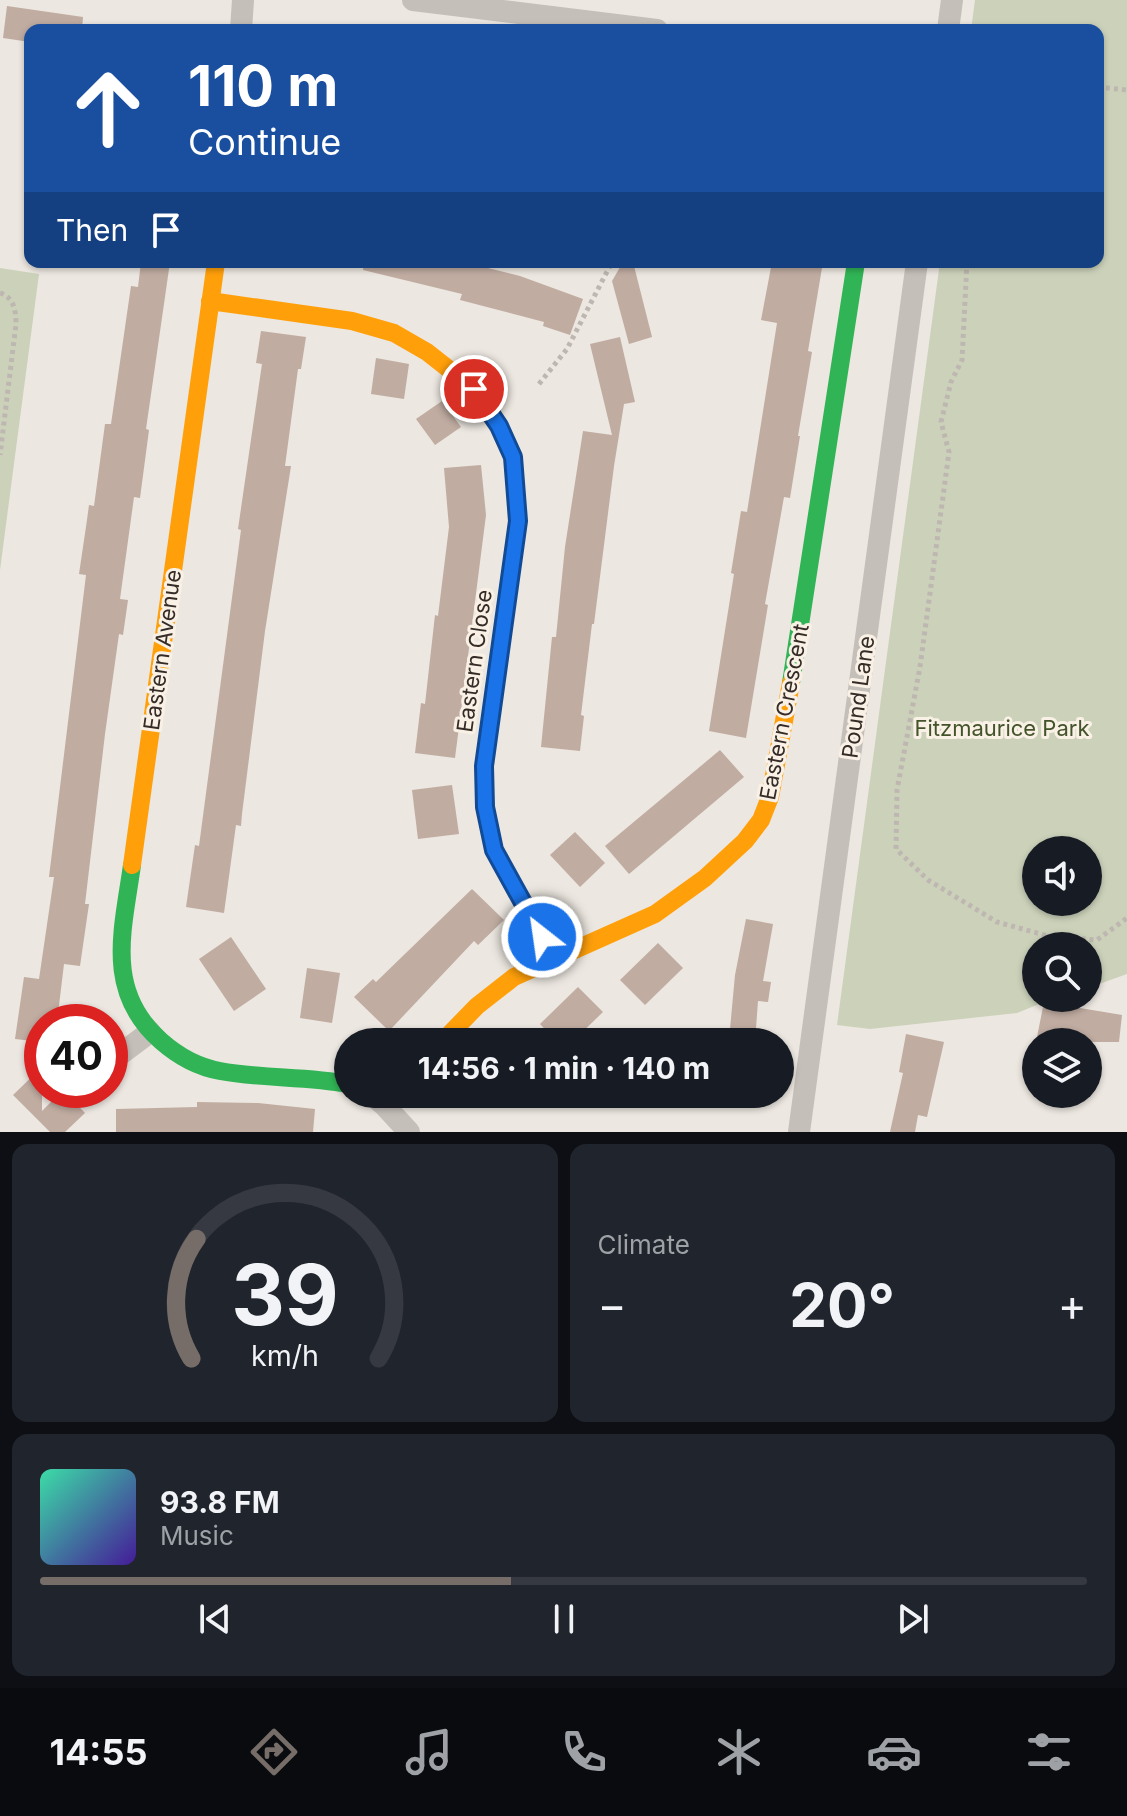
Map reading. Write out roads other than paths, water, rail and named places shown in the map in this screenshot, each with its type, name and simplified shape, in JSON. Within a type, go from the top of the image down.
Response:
[{"type":"street","points":[[241,24],[243,0]]},
{"type":"street","points":[[413,0],[608,24]]},
{"type":"street","points":[[949,24],[952,0]]},
{"type":"street","name":"Eastern Avenue","points":[[215,268],[123,928],[121,973],[131,1003],[150,1032],[180,1055],[217,1071],[334,1080]]},
{"type":"street","name":"Eastern Crescent","points":[[456,1028],[477,1006],[514,977],[655,914],[705,878],[745,841],[761,820],[770,797],[796,657],[855,268]]},
{"type":"street","name":"Pound Lane","points":[[799,1132],[916,268]]},
{"type":"street","name":"Eastern Close","points":[[210,301],[352,321],[394,333],[427,352],[474,389],[499,426],[513,457],[518,521],[484,766],[485,807],[494,850],[554,959]]},
{"type":"street","points":[[128,1048],[150,1032]]},
{"type":"street","points":[[391,1108],[409,1132]]},
{"type":"park label","name":"Fitzmaurice Park","points":[[1002,728]]}]
